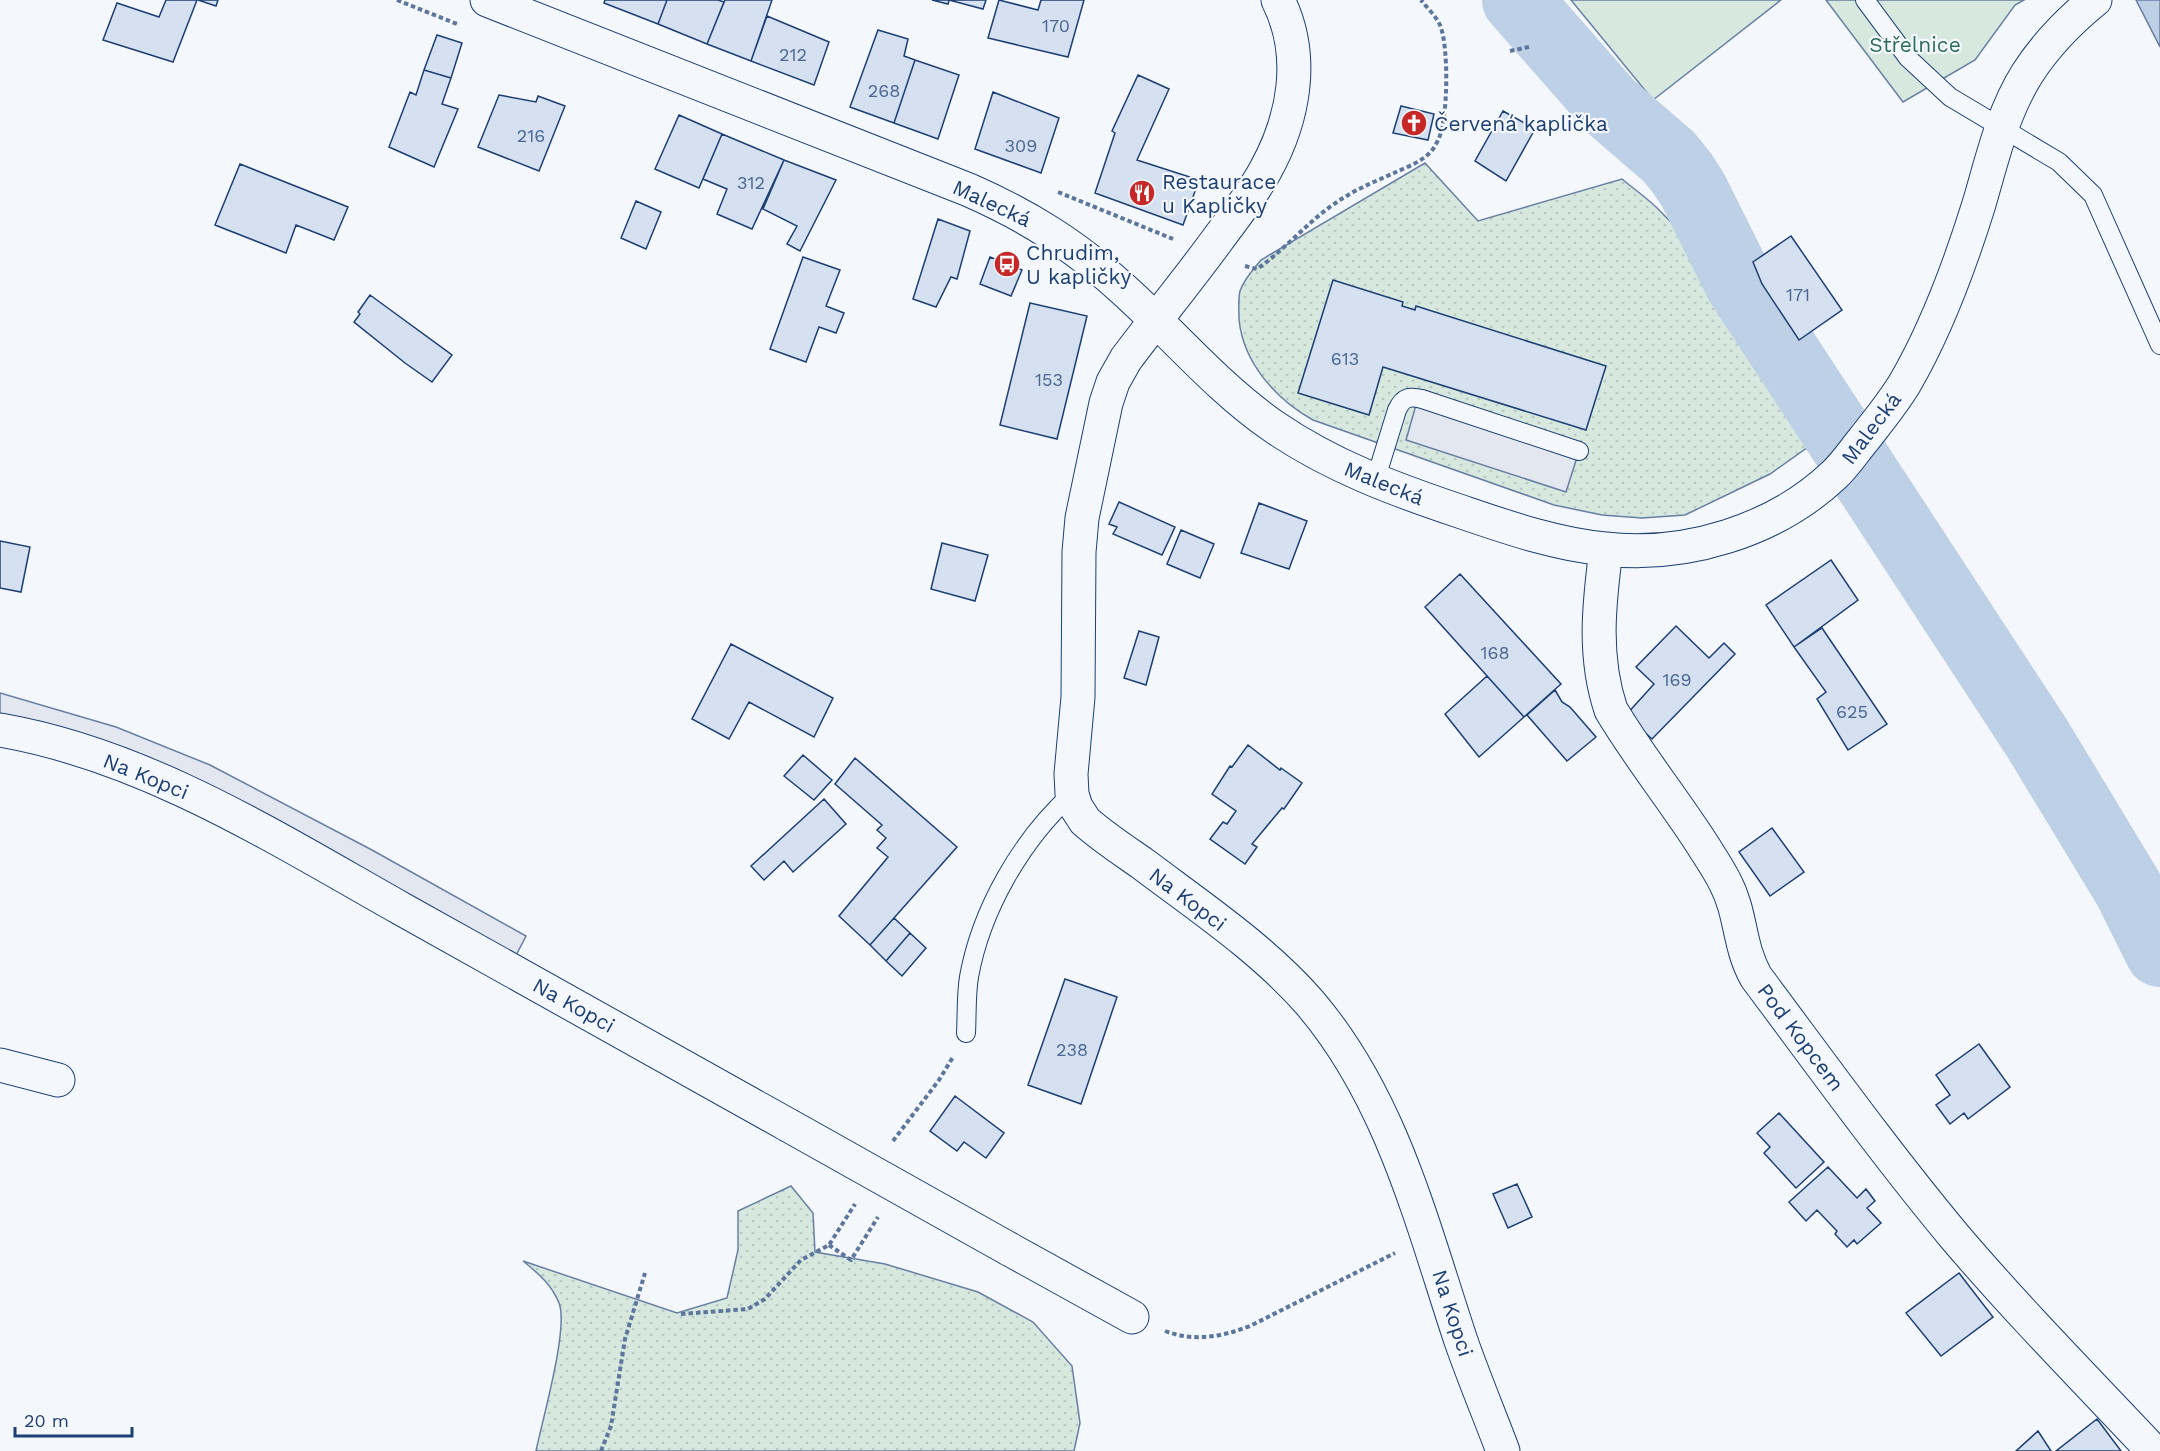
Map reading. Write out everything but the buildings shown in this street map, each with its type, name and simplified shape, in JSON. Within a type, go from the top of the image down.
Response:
[{"type":"street","name":"Malecká","points":[[487,0],[998,203],[1045,228],[1069,244],[1128,292],[1216,381],[1270,424],[1308,449],[1375,481],[1525,533],[1565,544],[1643,552],[1697,544],[1725,536],[1778,514],[1819,489],[1838,472],[1903,386],[1925,347],[1965,248],[2001,127],[2026,75],[2048,46],[2094,1]]},
{"type":"street","name":"Na Kopci","points":[[1278,0],[1288,29],[1295,67],[1293,100],[1282,135],[1265,172],[1207,254],[1126,359],[1113,382],[1106,403],[1085,497],[1079,552],[1078,697],[1071,774],[1072,794],[1076,807],[1095,831],[1247,944],[1281,973],[1310,1004],[1335,1037],[1371,1096],[1398,1154],[1428,1236],[1462,1343],[1503,1451]]},
{"type":"street","name":"Pod Kopcem","points":[[1606,550],[1598,620],[1604,690],[1611,710],[1724,879],[1736,909],[1742,946],[1756,977],[1953,1234],[2010,1299],[2152,1451]]},
{"type":"street","name":"Na Kopci","points":[[0,730],[128,766],[198,798],[319,862],[1132,1317]]},
{"type":"street","points":[[2,1074],[58,1080]]},
{"type":"lane","points":[[1865,0],[1908,58],[1950,97],[2059,162],[2093,195],[2160,345]]},
{"type":"lane","points":[[1375,481],[1397,410],[1402,400],[1409,397],[1422,399],[1579,452]]},
{"type":"lane","points":[[966,1033],[969,979],[975,954],[999,891],[1043,821],[1072,794]]},
{"type":"path","points":[[1207,254],[1257,269],[1276,256],[1313,220],[1338,201],[1411,165],[1433,149],[1439,139],[1445,111],[1445,58],[1440,25],[1420,0]]},
{"type":"path","points":[[1510,51],[1529,47]]},
{"type":"path","points":[[891,1146],[939,1080],[966,1033]]},
{"type":"path","points":[[681,1314],[748,1309],[765,1299],[801,1260],[829,1245],[861,1194]]},
{"type":"path","points":[[829,1245],[850,1260],[873,1225]]},
{"type":"path","points":[[1132,1317],[1194,1338],[1223,1335],[1250,1326],[1428,1236]]},
{"type":"path","points":[[601,1451],[611,1426],[625,1339],[645,1273]]},
{"type":"green space","points":[[1571,0],[1781,0],[1653,100]]},
{"type":"green space","name":"Střelnice","points":[[1826,0],[2024,0],[2015,5],[1975,60],[1903,102]]},
{"type":"green space","points":[[1425,163],[1478,221],[1622,179],[1657,208],[1707,263],[1769,347],[1825,435],[1770,474],[1685,515],[1642,518],[1602,515],[1554,505],[1313,420],[1299,411],[1274,390],[1254,365],[1247,350],[1239,319],[1239,297],[1242,287],[1261,260]]},
{"type":"green space","points":[[791,1186],[813,1213],[815,1252],[885,1264],[978,1292],[1033,1322],[1072,1366],[1080,1423],[1074,1451],[536,1451],[558,1353],[561,1315],[559,1303],[553,1291],[523,1261],[677,1313],[727,1298],[738,1250],[738,1211]]},
{"type":"shaded area","points":[[1418,398],[1579,451],[1566,492],[1406,440]]},
{"type":"shaded area","points":[[0,693],[116,727],[210,765],[372,850],[526,936],[512,963],[357,878],[0,724]]},
{"type":"water","points":[[2136,0],[2160,0],[2160,47]]},
{"type":"waterway","points":[[1517,0],[1610,106],[1669,157],[1682,173],[1693,190],[1740,284],[2037,738],[2129,890],[2160,952]]},
{"type":"place","name":"Červená kaplička","points":[[1414,123]]},
{"type":"place","name":"Restaurace u Kapličky","points":[[1142,193]]},
{"type":"place","name":"Chrudim, U kapličky","points":[[1007,264]]}]
